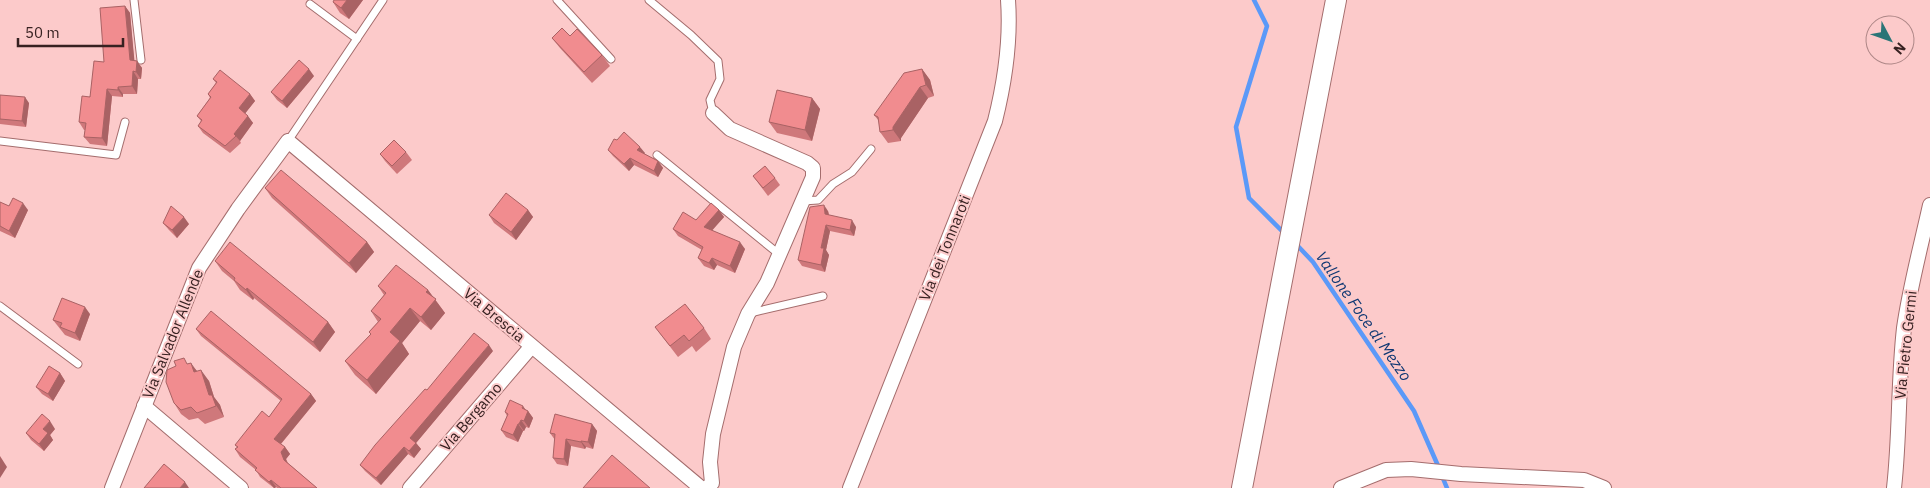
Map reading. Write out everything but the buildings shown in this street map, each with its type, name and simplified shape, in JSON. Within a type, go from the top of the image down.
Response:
[{"type":"main road","points":[[1242,488],[1336,0]]},
{"type":"street","name":"Via dei Tonnaroti","points":[[850,488],[995,121],[1007,60],[1008,0]]},
{"type":"street","points":[[707,488],[712,483],[710,462],[713,434],[734,347],[748,314],[767,283],[813,178],[813,168],[807,163],[730,128],[713,113]]},
{"type":"street","name":"Via Brescia","points":[[288,142],[700,488]]},
{"type":"street","name":"Via Salvador Allende","points":[[112,488],[199,268],[238,208],[288,142]]},
{"type":"street","name":"Via Pietro Germi","points":[[1894,488],[1898,457],[1899,397],[1904,330],[1908,300],[1930,205]]},
{"type":"street","name":"Via Bergamo","points":[[410,488],[531,347]]},
{"type":"street","points":[[144,406],[241,488]]},
{"type":"street","points":[[1341,488],[1386,470],[1411,469],[1461,474],[1584,480],[1604,488]]},
{"type":"lane","points":[[134,0],[141,60]]},
{"type":"lane","points":[[288,142],[383,0]]},
{"type":"lane","points":[[557,0],[611,59]]},
{"type":"lane","points":[[650,0],[718,60],[720,79],[710,100],[713,113]]},
{"type":"lane","points":[[310,4],[357,39]]},
{"type":"lane","points":[[0,141],[116,154],[124,122]]},
{"type":"lane","points":[[803,201],[818,200],[833,184],[852,172],[871,149]]},
{"type":"lane","points":[[656,155],[780,254]]},
{"type":"lane","points":[[748,314],[823,296]]},
{"type":"lane","points":[[0,306],[78,364]]},
{"type":"waterway","name":"Vallone Foce di Mezzo","points":[[1254,0],[1267,26],[1236,127],[1249,198],[1285,234]]},
{"type":"waterway","name":"Vallone Foce di Mezzo","points":[[1296,244],[1313,262],[1414,411],[1439,468]]},
{"type":"waterway","name":"Vallone Foce di Mezzo","points":[[1442,476],[1447,488]]}]
